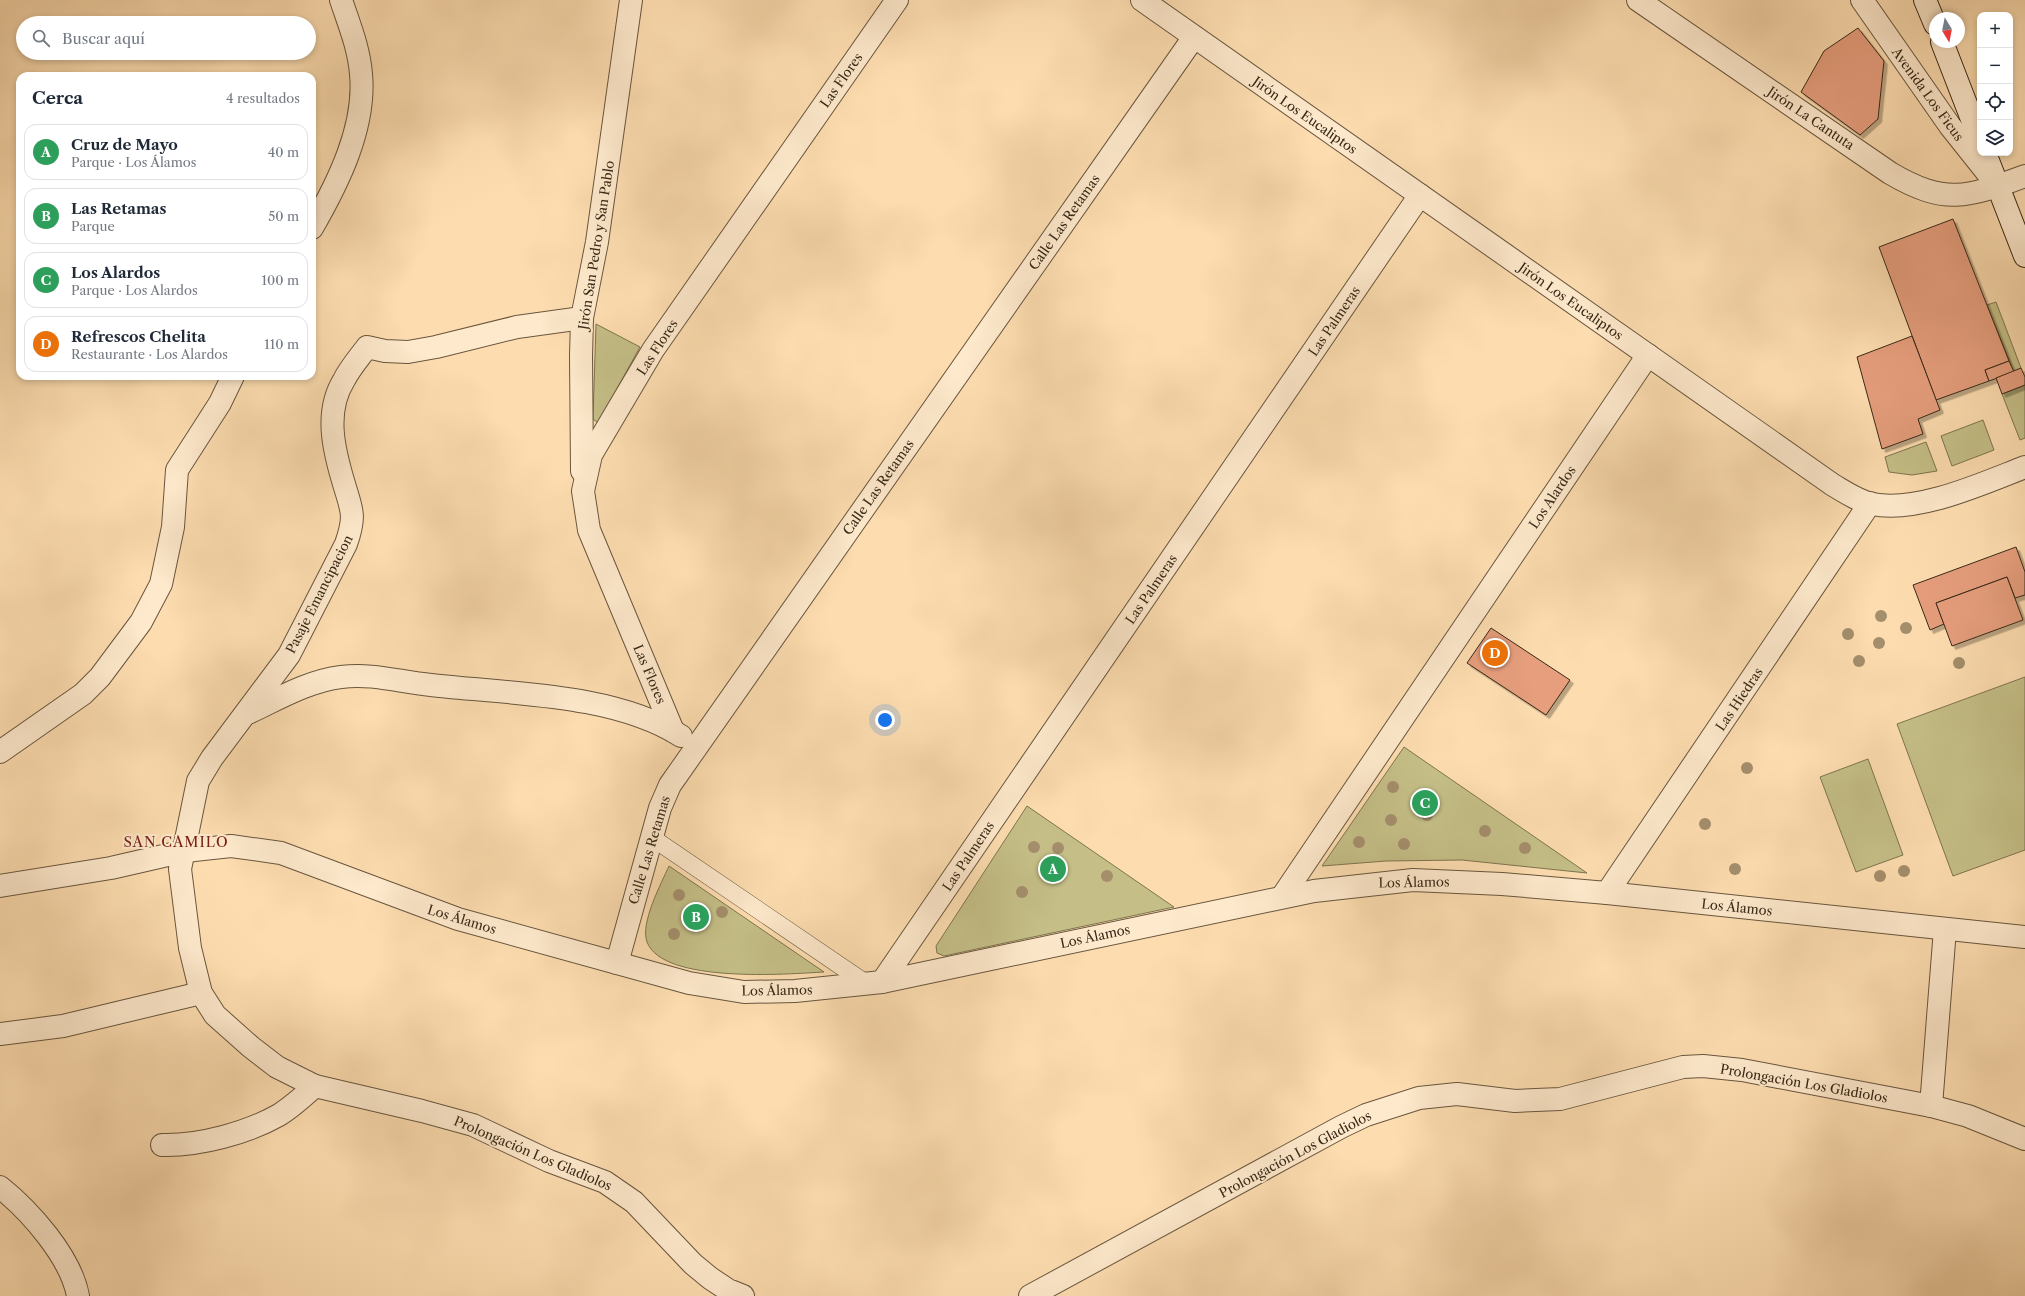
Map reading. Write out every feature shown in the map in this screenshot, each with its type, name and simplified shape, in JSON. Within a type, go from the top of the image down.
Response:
[{"type":"street","points":[[316,220],[347,156],[354,137],[362,93],[358,56],[341,0]]},
{"type":"street","name":"Jirón San Pedro y San Pablo","points":[[583,491],[581,364],[582,318],[599,227],[631,0]]},
{"type":"street","name":"Las Flores","points":[[673,731],[589,530],[583,491],[591,455],[653,350],[897,0]]},
{"type":"street","name":"Jirón Los Eucaliptos","points":[[1142,0],[1833,485],[1870,504],[1900,506],[1935,500],[2025,467]]},
{"type":"street","name":"Jirón La Cantuta","points":[[1638,0],[1904,181],[1918,188],[1949,196],[1970,194],[2025,176]]},
{"type":"street","name":"Avenida Los Ficus","points":[[1862,0],[1950,126],[1998,186]]},
{"type":"street","points":[[1926,0],[1930,12]]},
{"type":"street","name":"Calle Las Retamas","points":[[617,963],[664,797],[697,746],[1194,37]]},
{"type":"street","name":"Avenida Los Ficus","points":[[1944,48],[1977,132]]},
{"type":"street","name":"Avenida Los Ficus","points":[[1986,156],[2025,256]]},
{"type":"street","name":"Las Palmeras","points":[[874,983],[1420,195]]},
{"type":"street","name":"Pasaje Emancipacion","points":[[185,851],[198,781],[212,758],[289,655],[346,544],[353,521],[352,509],[343,484],[333,441],[332,413],[343,381],[367,347],[385,351],[408,352],[436,347],[517,327],[582,318]]},
{"type":"street","name":"Los Alardos","points":[[1282,897],[1648,355]]},
{"type":"street","points":[[0,752],[83,694],[100,677],[141,622],[161,584],[173,526],[177,470],[220,403],[232,380]]},
{"type":"street","name":"Las Hiedras","points":[[1607,893],[1870,504]]},
{"type":"street","points":[[244,716],[296,690],[316,683],[340,677],[366,676],[393,678],[428,685],[572,700],[631,713],[673,731],[697,746]]},
{"type":"street","name":"Los Álamos","points":[[0,886],[97,871],[185,851],[231,846],[280,853],[458,919],[706,987],[733,991],[795,992],[874,983],[1282,897],[1340,887],[1413,880],[1495,884],[1607,893],[2025,937]]},
{"type":"street","name":"Prolongación Los Gladiolos","points":[[185,851],[180,869],[181,886],[190,948],[201,993],[215,1015],[255,1051],[278,1067],[315,1086],[429,1112],[473,1125],[542,1158],[606,1182],[634,1202],[704,1274],[728,1290],[744,1296]]},
{"type":"street","points":[[1931,1106],[1945,928]]},
{"type":"street","points":[[0,1034],[63,1026],[201,993]]},
{"type":"street","name":"Prolongación Los Gladiolos","points":[[1030,1296],[1366,1115],[1419,1098],[1457,1094],[1515,1101],[1560,1099],[1683,1067],[1703,1066],[1742,1070],[1931,1106],[1968,1116],[2025,1139]]},
{"type":"street","points":[[162,1145],[186,1144],[244,1131],[280,1114],[315,1086]]},
{"type":"street","points":[[0,1187],[16,1200],[65,1260],[77,1287],[78,1296]]},
{"type":"lane","points":[[652,837],[874,983]]},
{"type":"shaded area","points":[[1996,302],[2021,368],[2014,372],[1987,305]]},
{"type":"shaded area","points":[[596,324],[640,347],[598,423],[593,419]]},
{"type":"shaded area","points":[[2025,385],[2025,438],[2020,440],[2002,394]]},
{"type":"shaded area","points":[[1983,420],[1994,450],[1952,466],[1941,436]]},
{"type":"shaded area","points":[[1926,442],[1937,471],[1912,475],[1889,472],[1885,457]]},
{"type":"shaded area","points":[[2025,677],[2025,850],[1953,876],[1897,724]]},
{"type":"shaded area","points":[[1404,747],[1587,873],[1462,860],[1386,861],[1322,866]]},
{"type":"shaded area","points":[[1868,759],[1903,855],[1856,872],[1820,777]]},
{"type":"shaded area","points":[[1027,806],[1174,907],[944,956],[937,953],[936,946]]},
{"type":"shaded area","points":[[669,866],[824,972],[728,974],[676,965],[658,955],[647,942],[646,925],[652,904]]},
{"type":"building","points":[[1858,28],[1884,61],[1878,119],[1860,135],[1801,92],[1824,51]]},
{"type":"building","points":[[1953,219],[2009,361],[1985,370],[1989,381],[1936,400],[1879,247]]},
{"type":"building","points":[[1912,336],[1940,410],[1918,419],[1923,434],[1882,449],[1857,357]]},
{"type":"building","points":[[2009,361],[2014,372],[1989,381],[1985,370]]},
{"type":"building","points":[[2021,368],[2025,377],[2025,385],[2002,394],[1996,378]]},
{"type":"building","points":[[2016,547],[2025,572],[2025,595],[2015,598],[2007,577],[1936,603],[1944,624],[1930,630],[1913,585]]},
{"type":"building","points":[[2007,577],[2023,620],[1952,646],[1936,603]]},
{"type":"building","points":[[1491,628],[1570,680],[1546,715],[1467,663]]},
{"type":"place","name":"Refrescos Chelita","points":[[1495,653]]},
{"type":"place","name":"Los Alardos","points":[[1425,803]]},
{"type":"place","name":"Cruz de Mayo","points":[[1053,869]]},
{"type":"place","name":"Las Retamas","points":[[696,917]]},
{"type":"district","name":"SAN CAMILO","points":[[176,842]]}]
